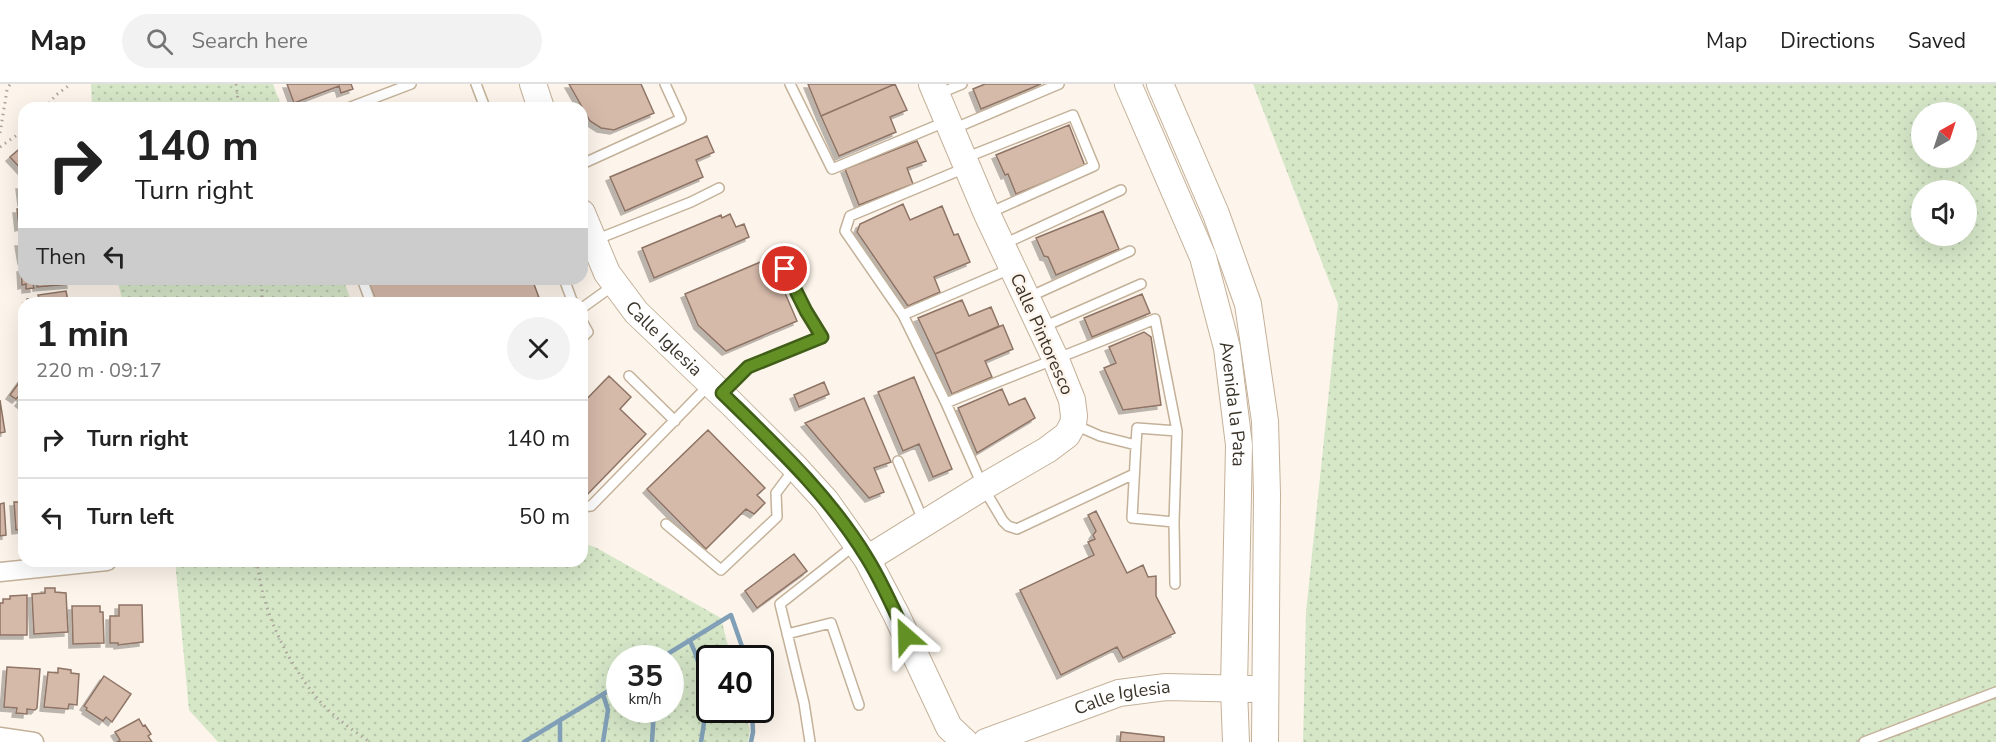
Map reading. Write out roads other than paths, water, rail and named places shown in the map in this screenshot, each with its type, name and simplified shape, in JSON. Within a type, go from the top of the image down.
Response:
[{"type":"street","points":[[533,84],[539,102]]},
{"type":"street","name":"Avenida la Pata","points":[[1128,84],[1203,257],[1227,348],[1239,446],[1234,688],[1236,742]]},
{"type":"street","name":"Avenida la Pata","points":[[1160,84],[1216,214],[1248,304],[1265,421],[1267,494],[1265,742]]},
{"type":"street","name":"Calle Pintoresco","points":[[934,89],[987,214],[1056,360],[1072,400],[1073,424]]},
{"type":"street","name":"Calle Iglesia","points":[[588,228],[607,273],[636,312],[795,467],[826,501],[862,551],[896,614],[949,727],[965,742]]},
{"type":"street","points":[[862,551],[924,522],[1057,444],[1067,435],[1073,424]]},
{"type":"street","points":[[0,572],[49,567]]},
{"type":"street","name":"Calle Iglesia","points":[[986,742],[1119,693],[1166,687],[1265,689]]},
{"type":"street","points":[[0,737],[34,742]]},
{"type":"lane","points":[[364,102],[411,84]]},
{"type":"lane","points":[[476,84],[483,102]]},
{"type":"lane","points":[[588,161],[681,119],[665,84]]},
{"type":"lane","points":[[790,84],[832,169],[1059,84]]},
{"type":"lane","points":[[934,89],[962,84]]},
{"type":"lane","points":[[987,214],[1094,166],[1073,115],[850,216],[845,231],[903,315],[946,403],[983,487],[1008,526],[1017,529],[1134,474]]},
{"type":"lane","points":[[593,241],[691,202],[719,188]]},
{"type":"lane","points":[[903,315],[1121,190]]},
{"type":"lane","points":[[1027,298],[1131,251]]},
{"type":"lane","points":[[588,506],[591,506],[675,421],[716,389],[748,367],[822,337],[785,269]]},
{"type":"lane","points":[[1041,328],[1141,284]]},
{"type":"lane","points":[[588,304],[614,285]]},
{"type":"lane","points":[[946,403],[1155,319],[1177,431],[1174,522],[1175,584]]},
{"type":"lane","points":[[629,376],[675,421]]},
{"type":"lane","points":[[1073,424],[1100,436],[1136,445]]},
{"type":"lane","points":[[1174,522],[1132,518],[1137,428],[1177,431]]},
{"type":"lane","points":[[898,461],[924,522]]},
{"type":"lane","points":[[666,524],[722,570],[777,517],[776,493],[795,467]]},
{"type":"lane","points":[[810,742],[804,703],[780,604],[862,551]]},
{"type":"lane","points":[[787,634],[831,623],[859,705]]},
{"type":"lane","points":[[1864,742],[1996,692]]},
{"type":"waterway","points":[[682,645],[731,615],[741,645]]},
{"type":"waterway","points":[[690,641],[699,665],[704,690],[701,742]]},
{"type":"waterway","points":[[524,742],[606,692]]},
{"type":"waterway","points":[[603,694],[608,710],[603,742]]},
{"type":"waterway","points":[[560,720],[560,742]]},
{"type":"waterway","points":[[652,742],[653,723]]},
{"type":"waterway","points":[[751,742],[753,723]]}]
